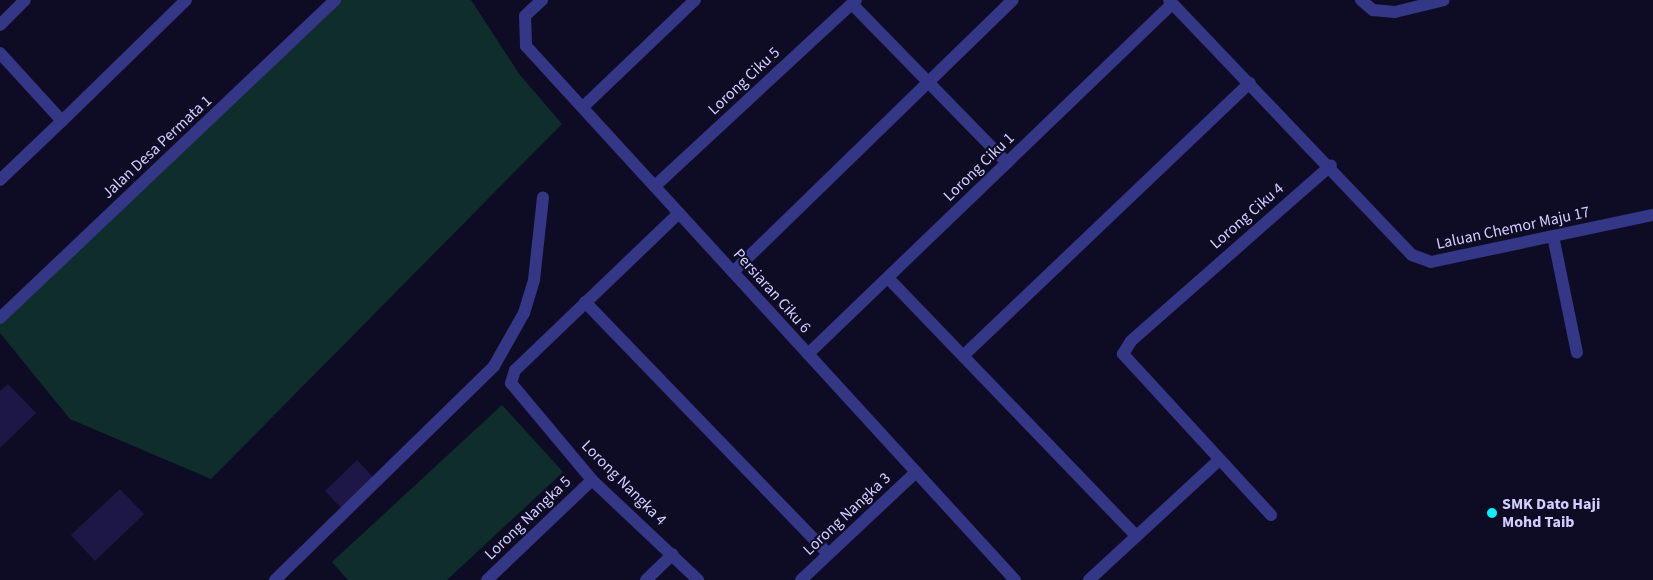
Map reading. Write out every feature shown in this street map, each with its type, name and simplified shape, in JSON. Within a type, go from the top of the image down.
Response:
[{"type":"street","points":[[0,25],[25,0]]},
{"type":"street","points":[[0,180],[186,0]]},
{"type":"street","name":"Jalan Desa Permata 1","points":[[0,318],[336,0]]},
{"type":"street","name":"Persiaran Ciku 6","points":[[542,0],[525,16],[526,46],[1015,580]]},
{"type":"street","points":[[582,107],[695,0]]},
{"type":"street","points":[[733,272],[1012,0]]},
{"type":"street","points":[[1361,0],[1373,10],[1395,12],[1444,0]]},
{"type":"street","points":[[854,2],[1007,163]]},
{"type":"street","name":"Lorong Ciku 5","points":[[655,186],[854,2]]},
{"type":"street","points":[[1170,2],[1331,165]]},
{"type":"street","name":"Lorong Ciku 1","points":[[808,354],[1007,163],[1170,2]]},
{"type":"street","points":[[0,53],[62,122]]},
{"type":"street","points":[[963,356],[1250,83]]},
{"type":"street","name":"Laluan Chemor Maju 17","points":[[1331,165],[1412,254],[1431,262],[1653,215]]},
{"type":"street","name":"Lorong Ciku 4","points":[[1219,460],[1123,354],[1131,341],[1331,165]]},
{"type":"street","points":[[275,580],[494,366],[524,313],[534,280],[543,197]]},
{"type":"street","points":[[679,213],[585,302],[828,554]]},
{"type":"street","points":[[1553,236],[1577,353]]},
{"type":"street","points":[[888,278],[1136,536]]},
{"type":"street","name":"Lorong Nangka 4","points":[[585,302],[515,370],[511,383],[592,480],[673,554],[698,580]]},
{"type":"street","points":[[1088,580],[1219,460],[1271,514]]},
{"type":"street","name":"Lorong Nangka 3","points":[[801,580],[916,472]]},
{"type":"street","name":"Lorong Nangka 5","points":[[487,580],[592,480]]},
{"type":"street","points":[[646,580],[673,554]]},
{"type":"green space","points":[[334,0],[471,0],[520,75],[562,124],[211,479],[70,419],[0,333],[0,323]]},
{"type":"green space","points":[[502,405],[563,472],[447,580],[348,580],[332,562]]},
{"type":"building","points":[[8,384],[36,413],[0,448],[0,391]]},
{"type":"building","points":[[357,460],[375,479],[342,509],[325,491]]},
{"type":"building","points":[[120,489],[144,514],[95,561],[71,535]]},
{"type":"place","name":"SMK Dato Haji Mohd Taib","points":[[1492,513]]}]
